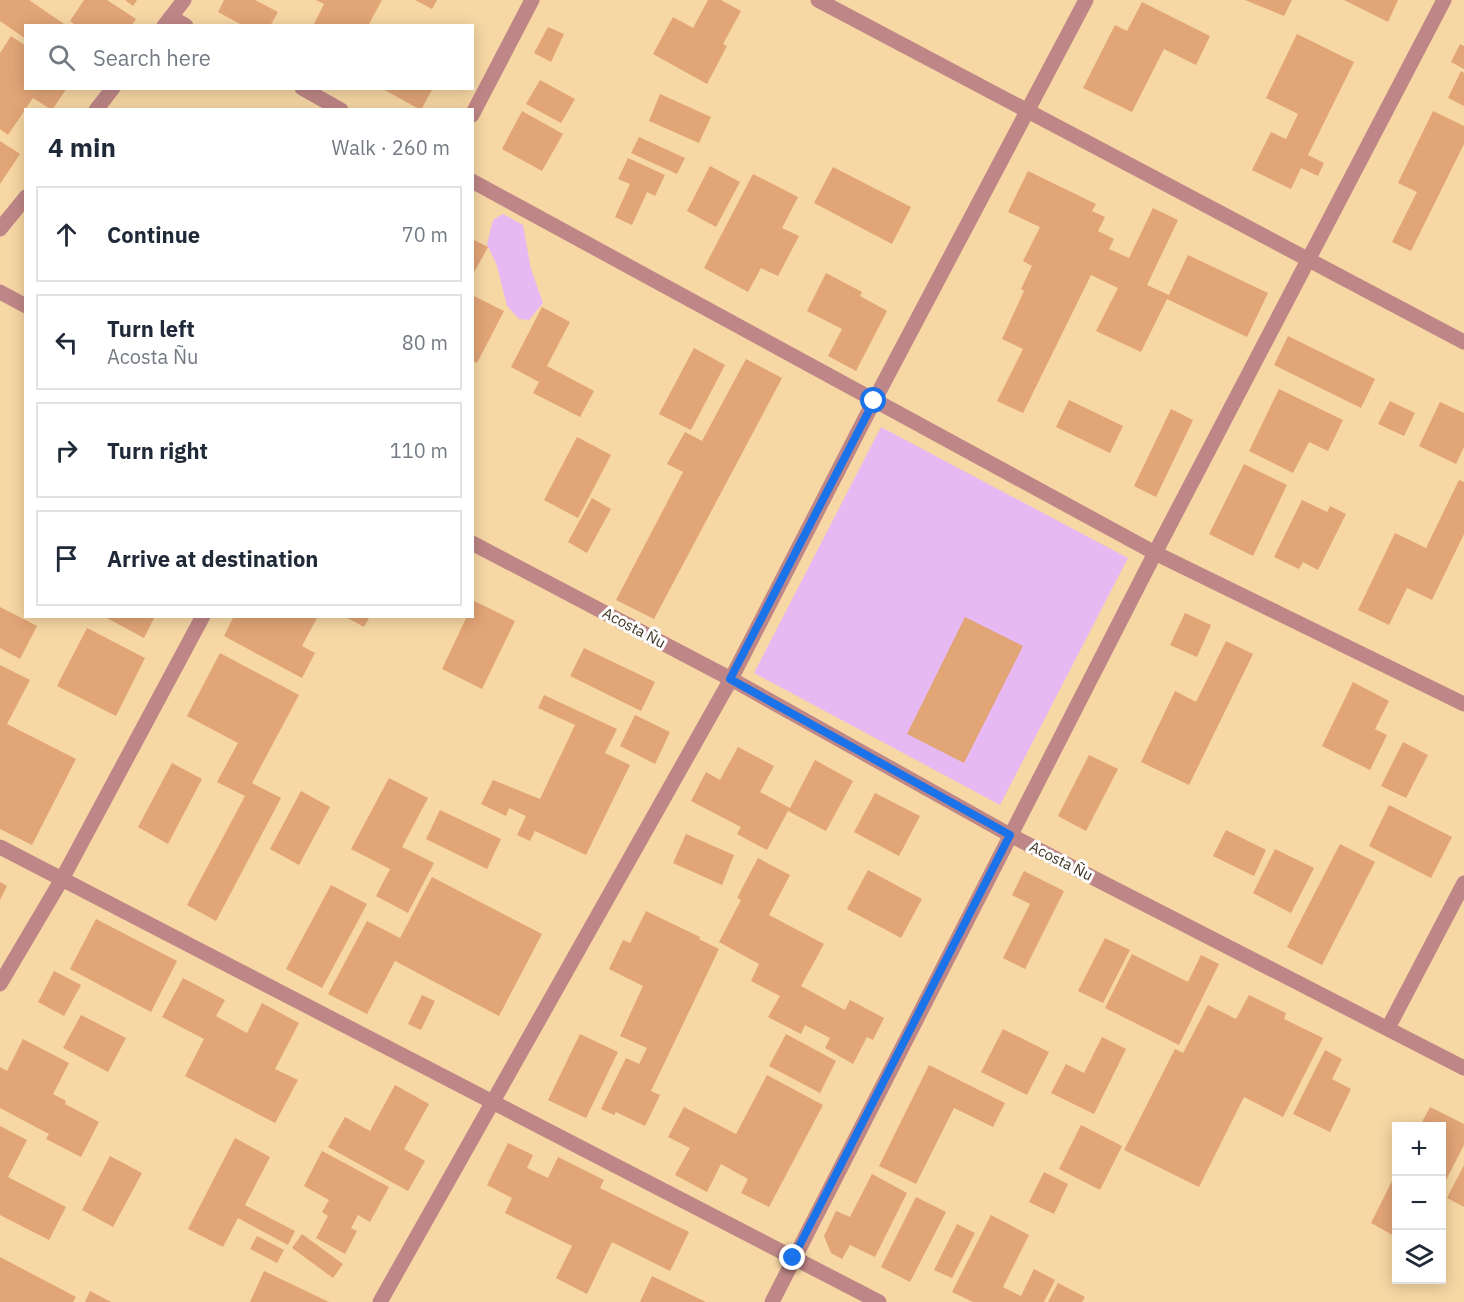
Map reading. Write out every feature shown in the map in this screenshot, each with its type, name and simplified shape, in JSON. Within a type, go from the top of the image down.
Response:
[{"type":"street","points":[[167,21],[184,0]]},
{"type":"street","points":[[474,111],[532,0]]},
{"type":"street","points":[[818,0],[1028,109],[1464,342]]},
{"type":"street","points":[[380,1302],[730,679],[1086,0]]},
{"type":"street","points":[[772,1302],[1155,554],[1444,0]]},
{"type":"street","points":[[98,108],[111,90]]},
{"type":"street","points":[[306,90],[337,108]]},
{"type":"street","points":[[474,182],[1155,554],[1464,704]]},
{"type":"street","points":[[0,229],[24,199]]},
{"type":"street","points":[[0,292],[24,305]]},
{"type":"street","name":"Acosta Ñu","points":[[474,544],[730,679],[1010,835],[1464,1068]]},
{"type":"street","points":[[0,984],[62,879],[202,618]]},
{"type":"street","points":[[0,847],[879,1302]]},
{"type":"street","points":[[1388,1028],[1464,883]]},
{"type":"shaded area","points":[[503,214],[523,225],[531,269],[543,303],[529,320],[519,319],[507,306],[497,266],[487,244],[493,220]]},
{"type":"shaded area","points":[[881,427],[1128,558],[1000,805],[754,673]]},
{"type":"building","points":[[0,0],[29,0],[64,24],[24,24],[24,38],[0,21]]},
{"type":"building","points":[[84,0],[107,0],[136,19],[132,24],[74,24],[70,21]]},
{"type":"building","points":[[125,0],[137,0],[133,6]]},
{"type":"building","points":[[224,0],[255,0],[278,12],[271,24],[240,24],[218,12]]},
{"type":"building","points":[[316,0],[382,0],[369,24],[314,24],[324,4]]},
{"type":"building","points":[[415,0],[437,0],[432,9]]},
{"type":"building","points":[[708,0],[721,0],[741,11],[723,44],[727,46],[707,84],[653,54],[673,17],[693,28]]},
{"type":"building","points":[[1245,0],[1292,0],[1284,16]]},
{"type":"building","points":[[1344,0],[1398,0],[1388,22]]},
{"type":"building","points":[[1142,2],[1210,36],[1196,65],[1164,49],[1132,112],[1083,88],[1115,25],[1127,31]]},
{"type":"building","points":[[548,27],[564,34],[551,62],[534,53]]},
{"type":"building","points":[[1297,34],[1354,62],[1308,155],[1324,163],[1318,176],[1301,168],[1291,189],[1252,170],[1271,132],[1286,139],[1298,114],[1266,98]]},
{"type":"building","points":[[11,36],[24,45],[24,90],[66,90],[53,108],[49,108],[33,98],[24,108],[8,135],[0,129],[0,53]]},
{"type":"building","points":[[1460,44],[1464,46],[1464,69],[1451,62]]},
{"type":"building","points":[[1461,71],[1464,73],[1464,106],[1448,98]]},
{"type":"building","points":[[540,80],[575,99],[561,123],[526,104]]},
{"type":"building","points":[[385,90],[432,90],[422,108],[417,108]]},
{"type":"building","points":[[660,94],[711,117],[699,143],[649,121]]},
{"type":"building","points":[[522,111],[563,134],[542,171],[502,149]]},
{"type":"building","points":[[1433,111],[1464,126],[1464,144],[1411,251],[1392,242],[1417,192],[1398,183]]},
{"type":"building","points":[[639,137],[685,158],[677,174],[631,153]]},
{"type":"building","points":[[0,141],[20,154],[0,184]]},
{"type":"building","points":[[628,158],[665,175],[655,196],[647,192],[632,225],[615,217],[630,184],[618,179]]},
{"type":"building","points":[[710,166],[740,182],[716,227],[687,211]]},
{"type":"building","points":[[833,167],[911,207],[892,244],[814,203]]},
{"type":"building","points":[[1028,171],[1096,204],[1092,211],[1105,217],[1098,231],[1114,239],[1109,249],[1129,258],[1153,208],[1178,220],[1147,285],[1169,295],[1188,255],[1268,293],[1247,337],[1167,299],[1141,352],[1096,331],[1118,288],[1091,275],[1023,413],[997,401],[1023,349],[1002,339],[1024,291],[1021,289],[1032,266],[1023,261],[1040,227],[1008,212]]},
{"type":"building","points":[[753,174],[798,197],[782,228],[799,236],[778,276],[761,268],[748,292],[704,268]]},
{"type":"building","points":[[474,240],[488,247],[474,272]]},
{"type":"building","points":[[826,273],[862,292],[860,296],[887,311],[856,371],[828,356],[842,329],[807,311]]},
{"type":"building","points":[[474,296],[504,311],[477,363],[474,362]]},
{"type":"building","points":[[542,307],[570,322],[547,366],[594,391],[580,417],[533,393],[539,382],[511,367]]},
{"type":"building","points":[[1288,336],[1375,379],[1361,408],[1274,365]]},
{"type":"building","points":[[694,348],[725,365],[691,430],[659,414]]},
{"type":"building","points":[[746,359],[782,378],[654,619],[616,600],[683,472],[667,464],[685,432],[702,441]]},
{"type":"building","points":[[1279,389],[1343,420],[1328,451],[1309,442],[1293,473],[1249,451]]},
{"type":"building","points":[[1069,400],[1123,426],[1110,453],[1056,427]]},
{"type":"building","points":[[1390,401],[1415,413],[1404,436],[1378,424]]},
{"type":"building","points":[[1440,402],[1464,413],[1464,447],[1456,464],[1419,446]]},
{"type":"building","points":[[1171,409],[1193,420],[1156,497],[1134,486]]},
{"type":"building","points":[[577,437],[611,455],[578,518],[544,500]]},
{"type":"building","points":[[1244,464],[1287,485],[1253,556],[1209,534]]},
{"type":"building","points":[[1459,480],[1464,482],[1464,534],[1432,600],[1407,588],[1389,625],[1358,610],[1395,533],[1426,548]]},
{"type":"building","points":[[592,498],[611,509],[587,553],[568,542]]},
{"type":"building","points":[[1302,500],[1327,512],[1330,506],[1346,514],[1318,570],[1303,562],[1299,569],[1274,557]]},
{"type":"building","points":[[474,601],[515,621],[482,689],[442,669],[466,618],[474,618]]},
{"type":"building","points":[[0,607],[37,626],[20,659],[0,648]]},
{"type":"building","points":[[1185,613],[1211,625],[1197,657],[1170,645]]},
{"type":"building","points":[[965,617],[1023,646],[964,763],[907,734]]},
{"type":"building","points":[[107,618],[154,618],[144,638]]},
{"type":"building","points":[[233,618],[317,618],[302,646],[315,653],[302,678],[224,636]]},
{"type":"building","points":[[348,618],[369,618],[364,627]]},
{"type":"building","points":[[87,628],[145,658],[116,716],[57,686]]},
{"type":"building","points":[[1226,641],[1253,654],[1189,785],[1141,762],[1175,691],[1196,702]]},
{"type":"building","points":[[584,648],[655,682],[641,711],[570,676]]},
{"type":"building","points":[[220,653],[299,695],[252,783],[281,798],[216,921],[187,905],[245,796],[217,782],[238,743],[187,716]]},
{"type":"building","points":[[0,665],[30,680],[7,724],[76,759],[32,845],[0,829]]},
{"type":"building","points":[[1353,682],[1389,701],[1375,729],[1387,735],[1370,770],[1322,746]]},
{"type":"building","points":[[544,695],[617,729],[605,753],[630,765],[586,855],[535,831],[530,841],[517,835],[526,816],[509,808],[506,816],[481,804],[493,780],[540,799],[575,725],[538,708]]},
{"type":"building","points":[[635,715],[670,732],[655,764],[620,746]]},
{"type":"building","points":[[1403,742],[1428,755],[1406,798],[1381,786]]},
{"type":"building","points":[[738,747],[774,766],[760,792],[790,808],[815,760],[853,781],[826,831],[788,811],[767,850],[737,834],[741,827],[691,801],[706,772],[720,780]]},
{"type":"building","points":[[1089,755],[1118,769],[1086,831],[1058,816]]},
{"type":"building","points":[[172,763],[202,779],[168,844],[138,827]]},
{"type":"building","points":[[389,778],[428,798],[402,847],[434,863],[408,913],[376,896],[390,869],[351,849]]},
{"type":"building","points":[[301,791],[330,807],[299,865],[270,849]]},
{"type":"building","points":[[875,793],[920,816],[899,856],[854,832]]},
{"type":"building","points":[[1389,805],[1452,837],[1431,878],[1369,846]]},
{"type":"building","points":[[440,810],[501,839],[487,869],[426,839]]},
{"type":"building","points":[[1226,830],[1266,850],[1254,876],[1213,856]]},
{"type":"building","points":[[686,834],[734,855],[722,885],[673,863]]},
{"type":"building","points":[[1340,844],[1375,862],[1322,965],[1287,947]]},
{"type":"building","points":[[1275,849],[1314,868],[1291,913],[1253,893]]},
{"type":"building","points":[[758,858],[790,875],[769,915],[824,944],[801,986],[845,1010],[850,1000],[884,1018],[873,1040],[867,1037],[853,1064],[825,1048],[830,1038],[805,1025],[801,1034],[768,1017],[780,996],[751,981],[759,964],[719,942],[741,900],[737,898]]},
{"type":"building","points":[[868,870],[922,899],[901,938],[847,909]]},
{"type":"building","points":[[1024,871],[1064,891],[1025,969],[1003,958],[1030,904],[1012,895]]},
{"type":"building","points":[[432,877],[542,934],[499,1016],[395,961],[367,1014],[328,994],[367,921],[400,938]]},
{"type":"building","points":[[0,882],[7,886],[0,900]]},
{"type":"building","points":[[331,885],[367,904],[322,988],[286,969]]},
{"type":"building","points":[[646,911],[700,937],[699,939],[719,949],[651,1091],[660,1095],[645,1126],[616,1112],[614,1115],[601,1109],[626,1058],[639,1064],[647,1048],[620,1036],[643,986],[609,969],[623,940],[630,943]]},
{"type":"building","points":[[96,919],[177,961],[151,1012],[70,969]]},
{"type":"building","points":[[1105,938],[1130,950],[1103,1003],[1078,991]]},
{"type":"building","points":[[1132,954],[1188,982],[1201,955],[1219,964],[1179,1045],[1105,1008]]},
{"type":"building","points":[[54,971],[81,985],[64,1016],[38,1002]]},
{"type":"building","points":[[183,978],[225,1000],[216,1016],[247,1033],[262,1003],[299,1023],[275,1069],[298,1080],[275,1123],[185,1076],[204,1039],[162,1017]]},
{"type":"building","points":[[422,995],[435,1001],[421,1030],[408,1024]]},
{"type":"building","points":[[1249,995],[1286,1013],[1284,1019],[1323,1038],[1283,1117],[1244,1097],[1199,1187],[1124,1150],[1175,1049],[1183,1053],[1208,1005],[1236,1019]]},
{"type":"building","points":[[81,1015],[126,1038],[108,1072],[63,1048]]},
{"type":"building","points":[[1003,1029],[1049,1052],[1027,1095],[981,1072]]},
{"type":"building","points":[[580,1034],[618,1052],[586,1118],[548,1100]]},
{"type":"building","points":[[786,1034],[836,1061],[820,1093],[769,1066]]},
{"type":"building","points":[[1102,1037],[1126,1049],[1094,1114],[1051,1093],[1066,1064],[1084,1073]]},
{"type":"building","points":[[23,1039],[69,1063],[53,1094],[66,1101],[65,1104],[99,1122],[81,1157],[46,1139],[49,1134],[0,1108],[0,1067],[7,1071]]},
{"type":"building","points":[[1325,1050],[1342,1059],[1332,1079],[1351,1089],[1330,1132],[1293,1114]]},
{"type":"building","points":[[929,1065],[1005,1103],[993,1127],[954,1108],[916,1184],[879,1166]]},
{"type":"building","points":[[767,1075],[823,1105],[769,1207],[741,1193],[748,1179],[721,1164],[707,1192],[675,1175],[690,1148],[668,1137],[684,1107],[736,1134]]},
{"type":"building","points":[[395,1085],[429,1104],[404,1149],[425,1161],[408,1191],[328,1147],[345,1117],[370,1131]]},
{"type":"building","points":[[1430,1107],[1464,1124],[1464,1145],[1446,1180],[1446,1122],[1422,1122]]},
{"type":"building","points":[[1081,1125],[1122,1146],[1100,1190],[1059,1169]]},
{"type":"building","points":[[0,1126],[27,1140],[8,1177],[66,1207],[49,1240],[0,1215]]},
{"type":"building","points":[[235,1138],[270,1157],[245,1205],[295,1231],[288,1245],[238,1218],[223,1247],[188,1229]]},
{"type":"building","points":[[508,1143],[533,1155],[527,1168],[548,1178],[558,1157],[604,1180],[600,1188],[689,1232],[670,1271],[612,1242],[587,1294],[556,1278],[572,1246],[505,1213],[512,1198],[487,1185]]},
{"type":"building","points":[[322,1151],[389,1187],[370,1222],[358,1215],[351,1228],[357,1231],[345,1254],[316,1238],[328,1216],[322,1212],[329,1200],[304,1186]]},
{"type":"building","points":[[110,1156],[142,1173],[113,1227],[82,1210]]},
{"type":"building","points":[[1464,1165],[1464,1207],[1447,1198]]},
{"type":"building","points":[[1044,1172],[1068,1184],[1054,1214],[1029,1202]]},
{"type":"building","points":[[872,1174],[907,1193],[875,1257],[850,1245],[842,1259],[831,1253],[824,1236],[836,1211],[850,1217]]},
{"type":"building","points":[[1392,1181],[1392,1235],[1371,1223]]},
{"type":"building","points":[[916,1197],[946,1212],[910,1282],[881,1267]]},
{"type":"building","points":[[991,1215],[1029,1235],[1003,1287],[1021,1296],[1034,1269],[1055,1280],[1044,1302],[973,1302],[952,1292]]},
{"type":"building","points":[[957,1224],[975,1233],[952,1278],[934,1270]]},
{"type":"building","points":[[302,1234],[343,1264],[333,1278],[292,1248]]},
{"type":"building","points":[[257,1236],[284,1250],[277,1263],[250,1249]]},
{"type":"building","points":[[0,1257],[76,1297],[73,1302],[0,1302]]},
{"type":"building","points":[[264,1271],[329,1302],[250,1302]]},
{"type":"building","points":[[652,1276],[706,1302],[640,1302]]},
{"type":"building","points":[[1058,1283],[1085,1297],[1082,1302],[1048,1302]]},
{"type":"building","points":[[90,1291],[111,1302],[85,1302]]},
{"type":"route","points":[[793,1258],[1010,835],[730,679],[874,401]]}]
